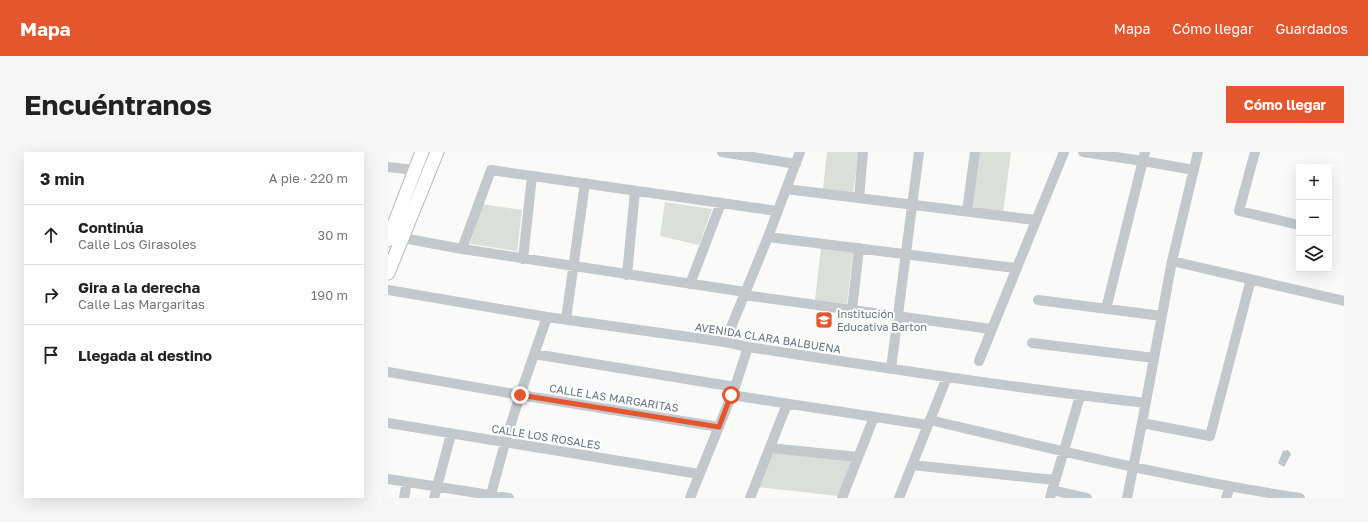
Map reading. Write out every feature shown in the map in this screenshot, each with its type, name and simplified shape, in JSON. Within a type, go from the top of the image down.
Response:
[{"type":"main road","points":[[388,240],[422,152]]},
{"type":"main road","points":[[388,273],[437,152]]},
{"type":"street","points":[[722,152],[796,164]]},
{"type":"street","points":[[725,342],[768,237],[800,152]]},
{"type":"street","points":[[858,198],[863,152]]},
{"type":"street","points":[[891,369],[919,152]]},
{"type":"street","points":[[967,211],[975,152]]},
{"type":"street","points":[[979,361],[1035,220],[1064,152]]},
{"type":"street","points":[[1083,152],[1144,156],[1194,170]]},
{"type":"street","points":[[1127,498],[1172,261],[1198,152]]},
{"type":"street","points":[[1255,152],[1239,211],[1296,224]]},
{"type":"street","points":[[1106,309],[1144,156]]},
{"type":"street","points":[[388,168],[414,170]]},
{"type":"street","points":[[462,250],[491,170],[777,211]]},
{"type":"street","points":[[523,259],[532,176]]},
{"type":"street","points":[[566,319],[585,183]]},
{"type":"street","points":[[786,189],[1035,220]]},
{"type":"street","points":[[627,274],[635,191]]},
{"type":"street","points":[[690,284],[720,203]]},
{"type":"street","points":[[768,237],[1016,268]]},
{"type":"street","points":[[402,238],[462,250],[627,274],[744,294],[991,329]]},
{"type":"street","points":[[852,310],[859,248]]},
{"type":"street","points":[[1172,261],[1344,301]]},
{"type":"street","points":[[1142,423],[1210,436],[1251,279]]},
{"type":"street","name":"AVENIDA CLARA BALBUENA","points":[[388,290],[891,369],[1080,396],[1146,403]]},
{"type":"street","points":[[1038,300],[1162,316]]},
{"type":"street","points":[[491,496],[505,443],[547,316]]},
{"type":"street","points":[[1032,343],[1154,358]]},
{"type":"street","points":[[690,498],[733,391],[748,347]]},
{"type":"street","points":[[534,354],[733,391],[788,404],[874,417],[929,423],[1133,467],[1232,487],[1300,498]]},
{"type":"street","name":"CALLE LAS MARGARITAS","points":[[388,372],[719,427]]},
{"type":"street","points":[[899,498],[947,377]]},
{"type":"street","points":[[1080,396],[1051,494],[1086,498]]},
{"type":"street","points":[[750,498],[788,404]]},
{"type":"street","points":[[842,498],[874,417]]},
{"type":"street","name":"CALLE LOS ROSALES","points":[[388,423],[699,474]]},
{"type":"street","points":[[434,498],[451,434]]},
{"type":"street","points":[[770,448],[858,457]]},
{"type":"street","points":[[912,465],[1055,480]]},
{"type":"street","points":[[388,479],[509,498]]},
{"type":"street","points":[[404,498],[407,482]]},
{"type":"street","points":[[1226,498],[1232,487]]},
{"type":"street","points":[[1231,498],[1232,487]]},
{"type":"shaded area","points":[[827,152],[859,152],[853,193],[823,189]]},
{"type":"shaded area","points":[[979,152],[1011,152],[1003,213],[972,208]]},
{"type":"shaded area","points":[[665,202],[712,209],[699,245],[660,236]]},
{"type":"shaded area","points":[[482,204],[522,210],[517,251],[470,244]]},
{"type":"shaded area","points":[[821,248],[853,252],[847,304],[815,300]]},
{"type":"shaded area","points":[[1288,450],[1291,454],[1284,467],[1278,463],[1283,451]]},
{"type":"shaded area","points":[[771,453],[853,461],[838,496],[757,487]]},
{"type":"place","name":"Institución Educativa Barton","points":[[824,320]]},
{"type":"route","points":[[520,395],[719,427],[731,395]]}]
